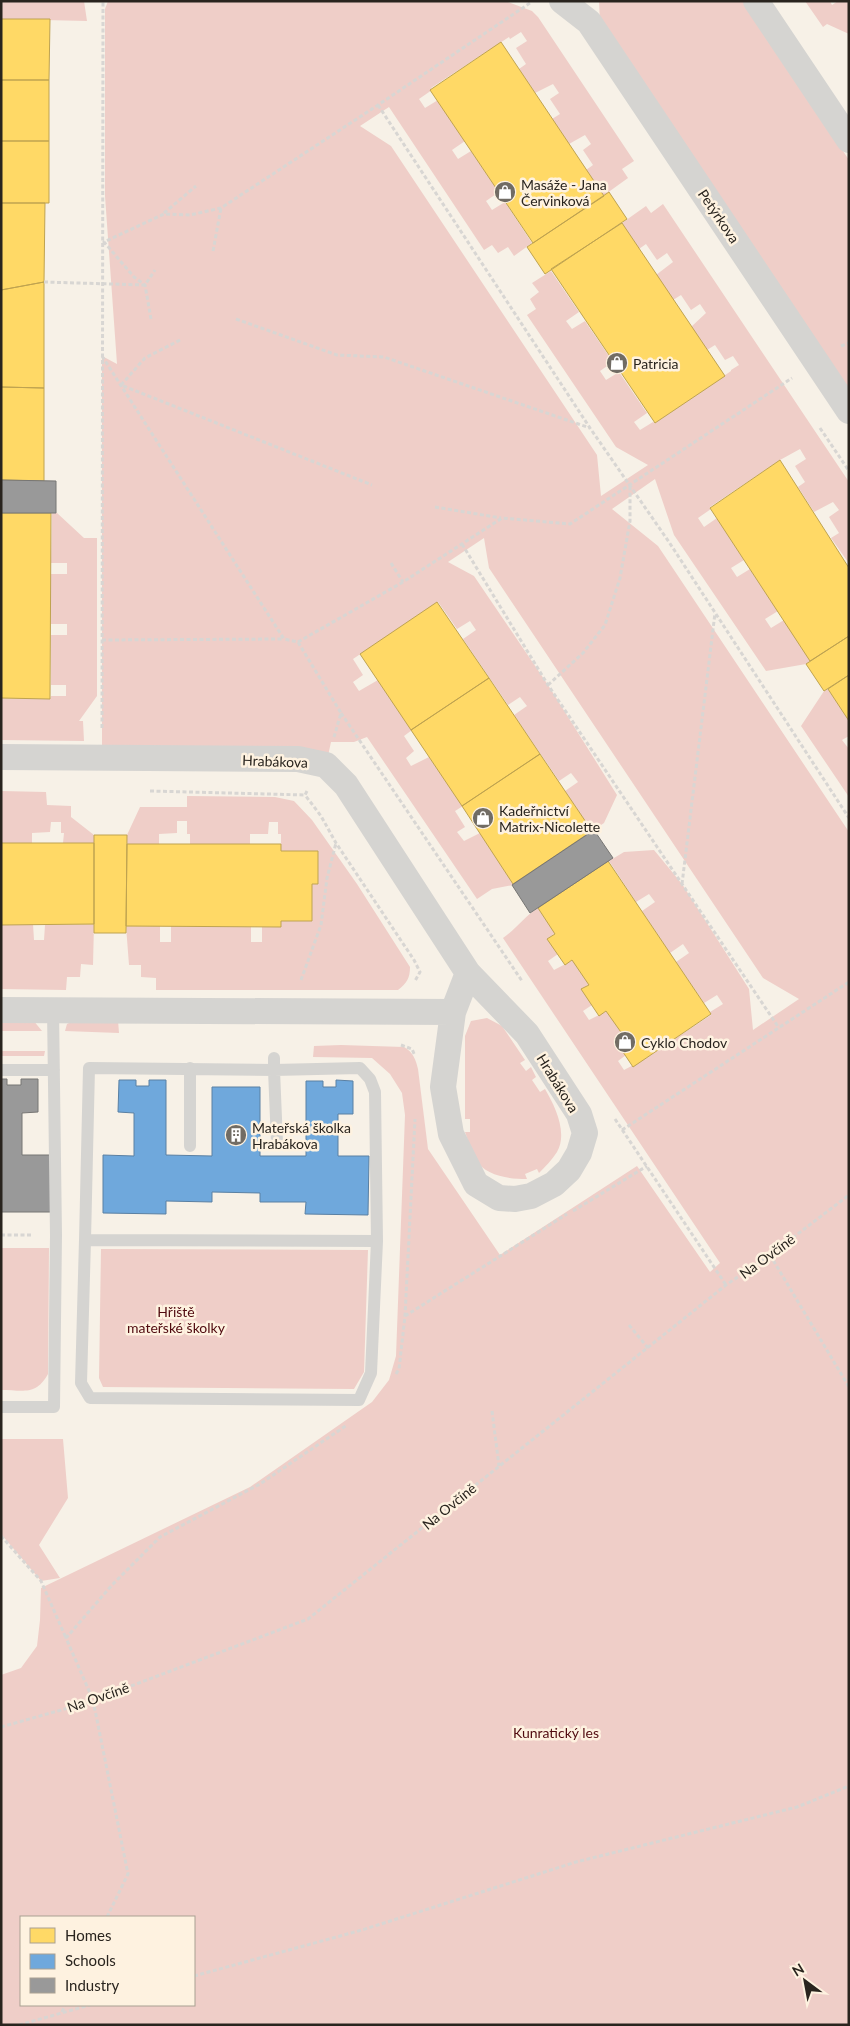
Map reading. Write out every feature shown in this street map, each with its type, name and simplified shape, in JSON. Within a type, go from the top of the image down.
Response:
[{"type":"street","name":"Petýrkova","points":[[562,1],[589,12],[849,411]]},
{"type":"street","points":[[756,1],[849,140]]},
{"type":"street","name":"Hrabákova","points":[[1,757],[298,759],[326,765],[346,785],[468,973],[527,1034],[579,1114],[585,1133],[579,1153],[569,1170],[554,1184],[531,1196],[515,1199],[499,1198],[476,1184],[451,1134],[443,1087],[453,1012],[468,973]]},
{"type":"street","points":[[1,1010],[453,1012]]},
{"type":"lane","points":[[1,1406],[54,1407],[56,1235],[52,1009]]},
{"type":"lane","points":[[274,1064],[277,1144]]},
{"type":"lane","points":[[274,1064],[360,1068],[370,1079],[375,1092],[377,1241],[370,1373],[359,1400],[90,1398],[81,1383],[89,1068],[190,1068],[274,1064]]},
{"type":"lane","points":[[190,1068],[190,1146]]},
{"type":"lane","points":[[1,1070],[54,1070]]},
{"type":"lane","points":[[85,1240],[377,1241]]},
{"type":"path","points":[[102,759],[101,283],[104,242],[103,1]]},
{"type":"path","points":[[164,214],[190,215],[221,208],[378,106],[530,3]]},
{"type":"path","points":[[378,106],[590,428],[715,612],[849,818]]},
{"type":"path","points":[[104,242],[164,214],[196,186]]},
{"type":"path","points":[[213,251],[221,208]]},
{"type":"path","points":[[104,242],[134,277],[146,285]]},
{"type":"path","points":[[151,319],[146,285],[154,270]]},
{"type":"path","points":[[44,282],[146,285]]},
{"type":"path","points":[[236,319],[337,356],[384,357],[590,428]]},
{"type":"path","points":[[121,385],[145,358],[180,340]]},
{"type":"path","points":[[102,356],[284,638]]},
{"type":"path","points":[[435,507],[502,518],[570,524],[796,375]]},
{"type":"path","points":[[121,385],[372,485]]},
{"type":"path","points":[[548,685],[583,653],[605,625],[620,578],[630,521],[630,485]]},
{"type":"path","points":[[298,642],[403,582],[502,518]]},
{"type":"path","points":[[462,544],[548,685],[779,1028]]},
{"type":"path","points":[[391,564],[403,582]]},
{"type":"path","points":[[682,884],[715,612]]},
{"type":"path","points":[[102,640],[284,638],[298,642],[341,713],[523,983]]},
{"type":"path","points":[[341,713],[326,765],[305,795],[321,816],[336,843],[414,960],[420,972],[414,983]]},
{"type":"path","points":[[299,988],[321,925],[327,878],[336,843]]},
{"type":"path","points":[[622,1130],[849,982]]},
{"type":"path","points":[[611,1114],[726,1285]]},
{"type":"path","points":[[405,1316],[647,1166]]},
{"type":"path","name":"Na Ovčíně","points":[[1,1727],[93,1700],[308,1619],[726,1285],[849,1196]]},
{"type":"path","points":[[1,1236],[56,1235]]},
{"type":"path","points":[[770,1255],[849,1387]]},
{"type":"path","points":[[421,1306],[427,1308]]},
{"type":"path","points":[[629,1325],[648,1348]]},
{"type":"path","points":[[492,1411],[499,1466]]},
{"type":"path","points":[[1,1536],[41,1581],[66,1638]]},
{"type":"path","points":[[93,1700],[128,1874],[107,1916]]},
{"type":"path","points":[[195,1976],[362,1930],[576,1862],[798,1807],[849,1786]]},
{"type":"path","points":[[61,2013],[64,2006]]},
{"type":"path","points":[[18,2025],[86,2006]]},
{"type":"green space","points":[[1,1],[84,1],[87,21],[1,19]]},
{"type":"green space","name":"Kunratický les","points":[[108,1],[505,1],[532,11],[538,17],[634,161],[622,169],[628,178],[603,196],[586,170],[593,165],[583,150],[591,144],[585,135],[569,144],[552,119],[560,114],[550,99],[559,93],[553,84],[535,93],[519,69],[526,64],[516,48],[527,41],[521,32],[510,39],[509,37],[431,88],[432,90],[419,99],[425,108],[438,100],[465,141],[452,150],[458,159],[471,151],[499,192],[486,201],[492,210],[505,202],[532,243],[514,256],[508,247],[498,253],[492,245],[484,250],[389,107],[360,126],[391,146],[597,455],[601,496],[648,465],[616,447],[527,315],[536,309],[530,299],[539,292],[532,283],[551,271],[579,312],[566,321],[572,329],[585,321],[613,362],[600,371],[606,380],[619,372],[647,413],[634,422],[640,430],[653,422],[655,423],[739,365],[733,356],[725,360],[715,345],[707,350],[691,327],[706,313],[700,304],[691,310],[681,295],[673,300],[656,275],[673,262],[667,253],[657,260],[646,244],[639,249],[622,223],[646,206],[651,213],[663,204],[849,482],[848,562],[831,538],[839,533],[829,517],[839,510],[833,502],[814,512],[798,487],[805,482],[795,466],[806,459],[800,449],[780,460],[710,507],[711,509],[698,518],[704,527],[717,518],[744,560],[731,568],[737,577],[750,569],[778,611],[765,619],[771,628],[784,620],[811,661],[806,664],[766,671],[674,535],[655,479],[612,509],[658,546],[849,832],[849,2025],[1,2025],[1,1675],[21,1668],[37,1646],[41,1588],[250,1487],[372,1402],[389,1380],[396,1356],[405,1115],[402,1093],[390,1074],[372,1058],[313,1057],[314,1046],[404,1047],[410,1051],[418,1069],[428,1149],[500,1255],[637,1166],[710,1272],[720,1263],[503,938],[538,908],[555,933],[548,939],[558,954],[548,961],[554,970],[573,960],[589,984],[582,990],[592,1005],[583,1011],[589,1020],[607,1011],[623,1035],[626,1055],[618,1061],[624,1070],[641,1061],[711,1015],[710,1012],[723,1004],[717,995],[704,1003],[676,962],[689,953],[683,944],[670,953],[642,911],[655,902],[649,894],[636,902],[609,861],[624,852],[654,850],[682,884],[749,989],[753,1030],[799,999],[763,978],[489,568],[484,538],[448,562],[474,576],[548,685],[617,795],[604,823],[592,831],[565,791],[578,782],[571,773],[559,781],[514,715],[527,706],[520,697],[508,705],[463,639],[476,630],[470,621],[457,629],[438,602],[353,659],[363,675],[353,682],[359,691],[378,680],[412,730],[404,736],[414,751],[406,758],[411,766],[429,757],[463,806],[455,811],[465,827],[457,832],[464,841],[480,833],[513,885],[492,889],[477,899],[367,737],[354,742],[331,742],[326,765],[102,759],[102,356],[117,364],[105,196],[105,9]]},
{"type":"green space","points":[[599,1],[743,1],[849,160],[849,392],[600,23]]},
{"type":"green space","points":[[805,1],[830,1],[832,5],[838,1],[848,1],[849,34],[827,24],[823,27]]},
{"type":"green space","points":[[52,513],[57,513],[84,538],[97,538],[97,696],[79,721],[83,721],[84,741],[1,740],[1,698],[50,699],[51,696],[66,696],[66,685],[51,685],[51,635],[67,635],[67,624],[51,624],[51,574],[67,574],[67,563],[51,563]]},
{"type":"green space","points":[[828,689],[849,721],[849,736],[842,740],[849,749],[849,797],[801,726],[824,691]]},
{"type":"green space","points":[[1,791],[46,792],[47,805],[71,806],[71,817],[94,835],[94,843],[63,843],[64,833],[61,833],[61,822],[51,822],[50,832],[32,833],[32,843],[1,843]]},
{"type":"green space","points":[[187,796],[275,797],[294,801],[312,820],[357,884],[410,967],[409,977],[404,985],[398,990],[156,990],[156,978],[141,977],[141,965],[129,965],[126,926],[160,926],[160,942],[171,942],[171,926],[251,927],[251,942],[262,942],[262,927],[281,927],[281,921],[312,884],[318,884],[318,851],[281,851],[281,834],[278,834],[278,822],[269,822],[268,834],[250,834],[250,844],[190,844],[190,834],[187,834],[187,821],[177,821],[177,833],[159,834],[159,844],[127,844],[127,835],[140,807],[187,807]]},
{"type":"green space","points":[[33,924],[34,940],[44,940],[45,925],[94,924],[93,965],[81,964],[80,977],[67,977],[66,990],[1,989],[1,925]]},
{"type":"green space","points":[[487,1018],[502,1026],[525,1060],[520,1063],[526,1071],[531,1067],[536,1077],[532,1080],[540,1092],[545,1089],[553,1103],[561,1128],[560,1145],[551,1161],[539,1173],[537,1169],[525,1174],[527,1179],[505,1177],[484,1169],[474,1158],[465,1132],[470,1132],[470,1119],[465,1119],[465,1036],[471,1021]]},
{"type":"green space","points":[[77,1019],[118,1020],[119,1033],[65,1031],[67,1024]]},
{"type":"green space","points":[[1,1020],[33,1020],[42,1031],[1,1031]]},
{"type":"green space","points":[[1,1051],[45,1051],[44,1056],[1,1056]]},
{"type":"green space","points":[[1,1248],[49,1248],[48,1374],[39,1386],[34,1389],[22,1391],[1,1390]]},
{"type":"green space","name":"Hřiště mateřské školky","points":[[101,1249],[368,1250],[364,1372],[354,1389],[103,1387],[99,1378]]},
{"type":"green space","points":[[1,1439],[63,1439],[68,1498],[39,1545],[60,1578],[41,1581],[1,1534]]},
{"type":"building: Homes","points":[[1,19],[50,19],[49,80],[1,80]]},
{"type":"building: Homes","points":[[501,42],[604,196],[533,243],[430,90]]},
{"type":"building: Homes","points":[[1,80],[49,80],[49,141],[1,141]]},
{"type":"building: Homes","points":[[1,141],[49,141],[49,203],[1,203]]},
{"type":"building: Homes","points":[[609,192],[627,219],[545,274],[527,247]]},
{"type":"building: Homes","points":[[1,203],[45,203],[44,282],[1,290]]},
{"type":"building: Homes","points":[[622,223],[725,376],[655,423],[551,269]]},
{"type":"building: Homes","points":[[44,282],[44,388],[1,387],[1,290]]},
{"type":"building: Homes","points":[[1,387],[44,388],[44,481],[1,480]]},
{"type":"building: Homes","points":[[780,460],[849,568],[849,636],[810,661],[710,508]]},
{"type":"building: Homes","points":[[1,513],[51,513],[50,699],[1,698]]},
{"type":"building: Homes","points":[[437,602],[489,678],[411,730],[360,654]]},
{"type":"building: Homes","points":[[849,636],[849,675],[824,691],[806,664]]},
{"type":"building: Homes","points":[[849,675],[849,721],[828,689]]},
{"type":"building: Homes","points":[[489,678],[540,754],[462,806],[411,730]]},
{"type":"building: Homes","points":[[540,754],[592,831],[513,884],[462,806]]},
{"type":"building: Homes","points":[[94,835],[127,835],[126,933],[94,933]]},
{"type":"building: Homes","points":[[1,843],[94,843],[94,924],[1,925]]},
{"type":"building: Homes","points":[[127,844],[281,844],[281,851],[318,851],[318,884],[312,884],[312,921],[281,921],[281,927],[126,926]]},
{"type":"building: Homes","points":[[608,861],[711,1014],[633,1067],[615,1040],[623,1035],[606,1011],[599,1016],[581,989],[589,985],[572,960],[565,965],[547,939],[555,934],[538,908]]},
{"type":"building: Schools","name":"Mateřská školka Hrabákova","points":[[119,1080],[136,1080],[136,1086],[149,1086],[149,1080],[166,1080],[166,1155],[212,1156],[212,1087],[260,1087],[260,1156],[306,1156],[306,1081],[323,1081],[323,1087],[336,1087],[336,1080],[353,1081],[353,1114],[338,1114],[338,1156],[369,1156],[368,1215],[305,1214],[306,1202],[260,1202],[260,1193],[212,1192],[212,1202],[166,1201],[166,1214],[103,1213],[103,1155],[134,1156],[134,1113],[118,1112]]},
{"type":"building: Industry","points":[[1,480],[56,481],[56,513],[1,513]]},
{"type":"building: Industry","points":[[594,830],[613,858],[530,913],[512,885]]},
{"type":"building: Industry","points":[[1,1079],[7,1079],[7,1085],[21,1085],[21,1079],[38,1079],[38,1112],[22,1113],[22,1155],[53,1155],[52,1212],[1,1212]]},
{"type":"place","name":"Masáže - Jana Červinková","points":[[505,192]]},
{"type":"place","name":"Patricia","points":[[617,363]]},
{"type":"place","name":"Kadeřnictví Matrix-Nicolette","points":[[483,818]]},
{"type":"place","name":"Cyklo Chodov","points":[[625,1042]]},
{"type":"place","name":"Mateřská školka Hrabákova","points":[[236,1135]]}]
